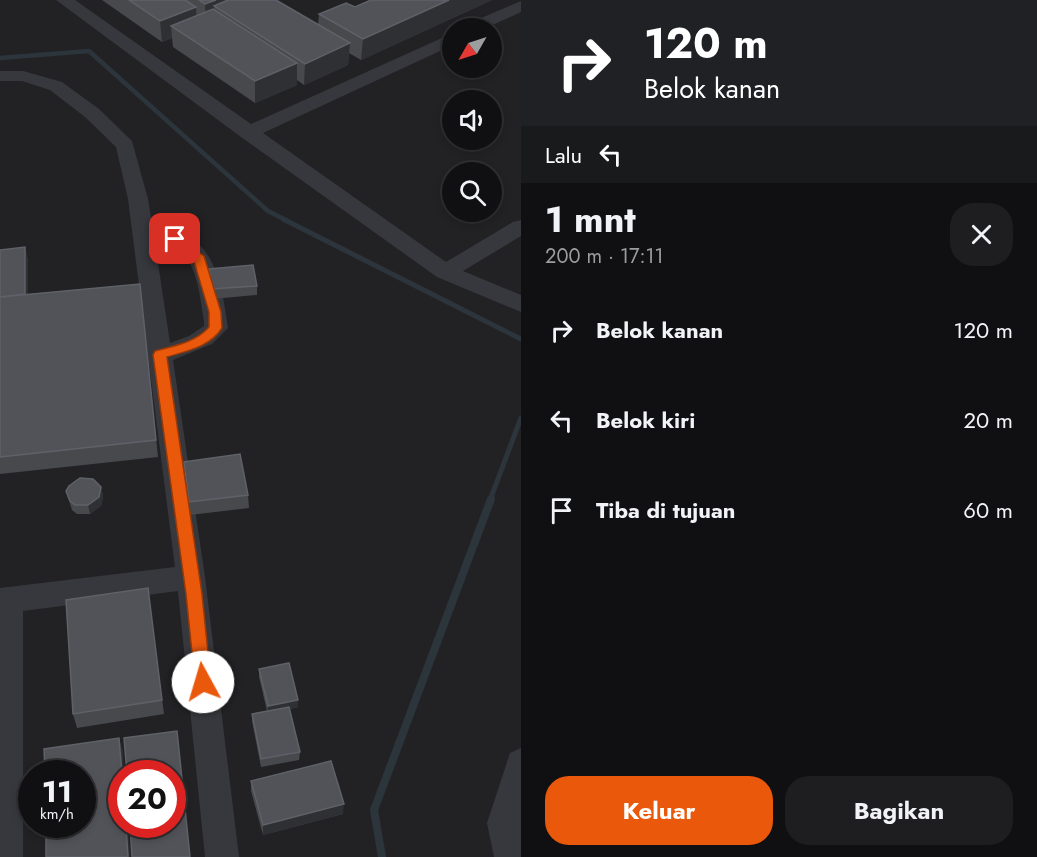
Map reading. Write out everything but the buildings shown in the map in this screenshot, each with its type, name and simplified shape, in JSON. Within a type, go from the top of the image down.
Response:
[{"type":"lane","points":[[64,0],[445,272],[521,304]]},
{"type":"lane","points":[[495,18],[521,6]]},
{"type":"lane","points":[[248,133],[442,43]]},
{"type":"lane","points":[[0,76],[30,78],[56,86],[92,113],[125,145],[141,221],[191,577],[222,857]]},
{"type":"lane","points":[[141,221],[186,246],[198,256],[215,312],[216,328],[209,336],[194,344],[160,355]]},
{"type":"lane","points":[[445,272],[521,227]]},
{"type":"lane","points":[[6,857],[4,600],[191,577]]},
{"type":"lane","points":[[511,857],[504,823],[521,764]]},
{"type":"shaded area","points":[[0,0],[521,0],[521,857],[0,857]]},
{"type":"waterway","points":[[0,58],[89,51],[268,211],[286,220]]},
{"type":"waterway","points":[[283,219],[521,339]]},
{"type":"waterway","points":[[490,500],[521,418]]},
{"type":"waterway","points":[[382,857],[374,810],[491,499]]},
{"type":"route","points":[[175,239],[193,250],[198,256],[215,312],[216,328],[209,336],[194,344],[160,355],[194,594],[203,682]]}]
